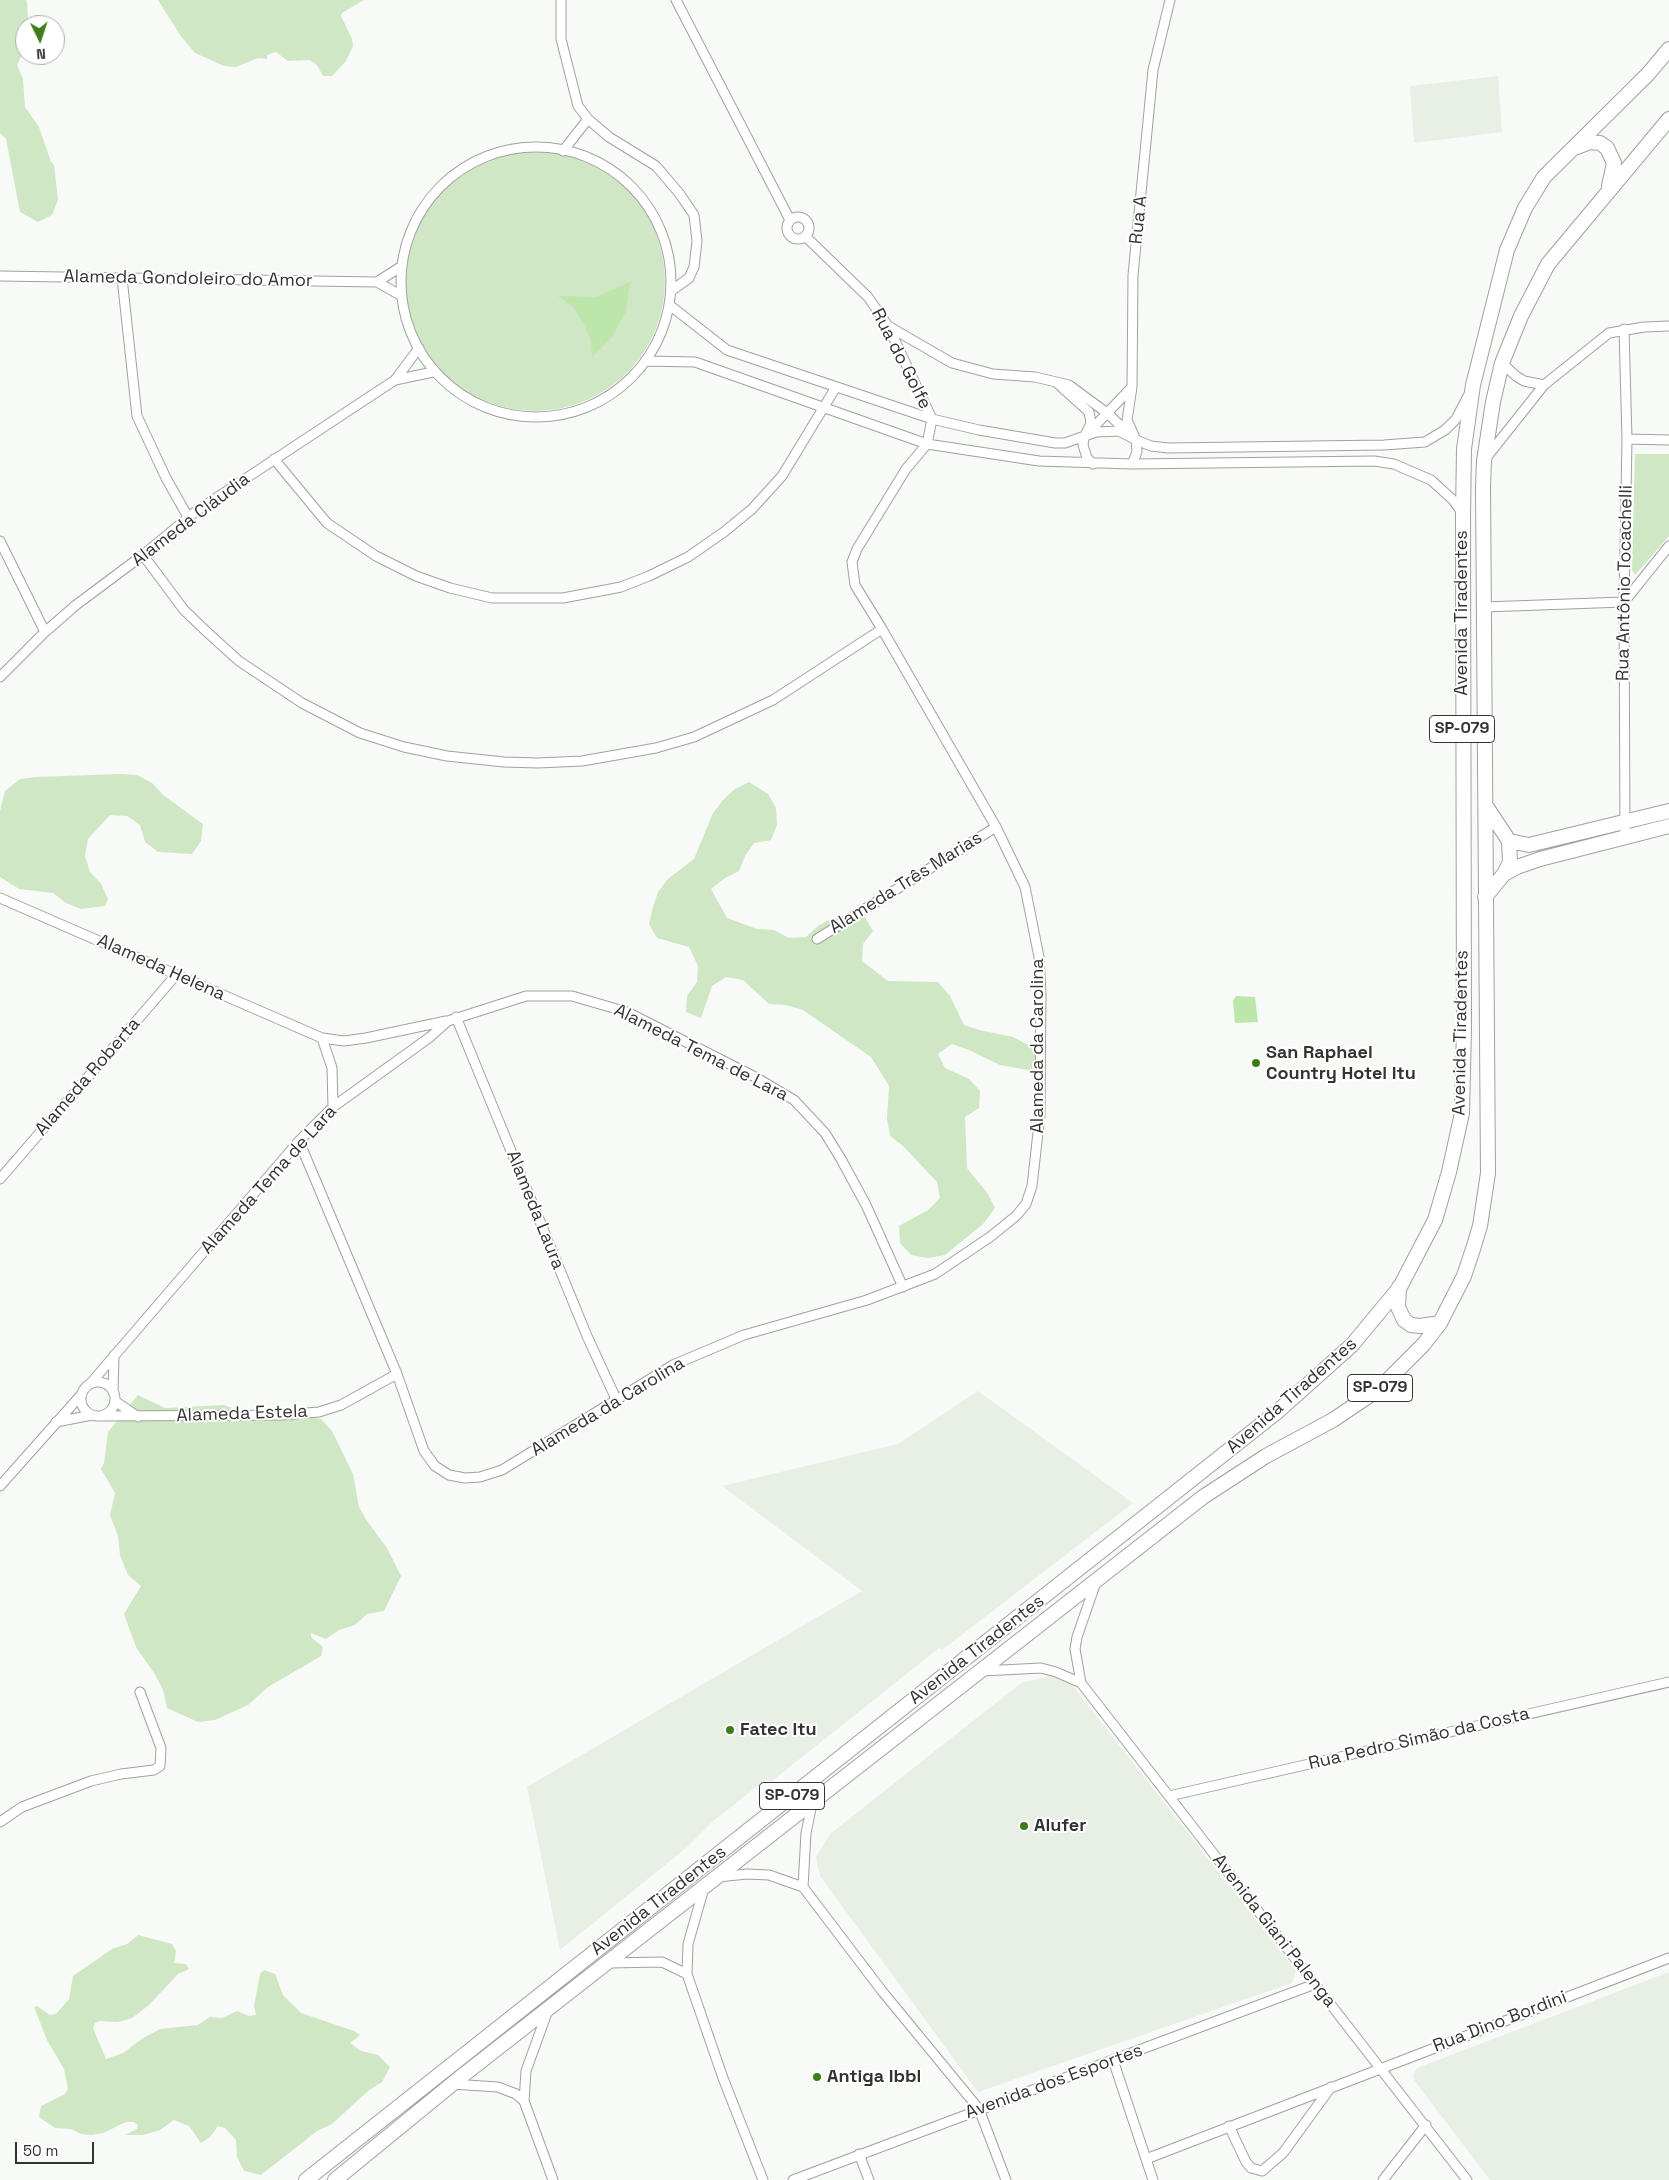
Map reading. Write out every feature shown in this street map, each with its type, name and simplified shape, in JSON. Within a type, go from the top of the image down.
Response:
[{"type":"main road","name":"Avenida Tiradentes","points":[[306,2180],[1277,1412],[1352,1345],[1400,1286],[1435,1220],[1449,1172],[1462,1113],[1464,1028],[1462,823],[1463,514],[1464,449],[1473,385],[1507,250],[1521,217],[1544,177],[1648,74],[1669,49]]},
{"type":"main road","name":"Avenida Tiradentes","points":[[338,2179],[452,2084],[1211,1492],[1266,1456],[1333,1420],[1379,1389],[1424,1344],[1440,1323],[1464,1276],[1480,1226],[1488,1173],[1484,461],[1493,402],[1502,363],[1521,316],[1548,264],[1608,189],[1669,119]]},
{"type":"main road","points":[[1573,149],[1590,142],[1600,143],[1607,148],[1614,163],[1608,189]]},
{"type":"main road","points":[[1485,897],[1504,874],[1510,862],[1509,842],[1486,806]]},
{"type":"main road","points":[[1509,842],[1529,845],[1669,811]]},
{"type":"main road","points":[[1504,874],[1540,859],[1669,826]]},
{"type":"main road","points":[[1400,1286],[1398,1306],[1404,1320],[1411,1325],[1420,1326],[1440,1323]]},
{"type":"street","points":[[561,0],[562,39],[578,106],[588,119],[609,137],[656,166],[680,193],[694,215],[697,241],[694,267],[689,278],[672,291]]},
{"type":"street","name":"Rua do Golfe","points":[[676,0],[790,220],[787,229],[792,237],[801,238],[805,236],[809,227],[807,222],[799,217],[790,220]]},
{"type":"street","name":"Rua A","points":[[1136,440],[1127,420],[1132,387],[1133,275],[1153,70],[1170,0]]},
{"type":"street","points":[[563,150],[588,119]]},
{"type":"street","points":[[536,146],[563,150],[578,153],[616,172],[646,202],[665,240],[672,291],[672,307],[661,338],[645,361],[616,390],[579,409],[538,416],[496,411],[458,393],[433,372],[419,348],[407,325],[400,282],[406,240],[425,202],[456,172],[494,153],[536,146]]},
{"type":"street","name":"Rua do Golfe","points":[[805,236],[868,297],[888,326],[932,419],[927,444],[906,469],[857,549],[852,562],[855,585],[882,629]]},
{"type":"street","points":[[377,282],[402,266]]},
{"type":"street","name":"Alameda Gondoleiro do Amor","points":[[0,276],[377,282],[402,296]]},
{"type":"street","points":[[122,278],[138,416],[166,478],[188,517]]},
{"type":"street","points":[[672,307],[726,350],[932,419],[979,430],[1055,443],[1084,438],[1096,432],[1120,431],[1152,446],[1168,448],[1384,445],[1425,442],[1445,430],[1456,419],[1473,385]]},
{"type":"street","points":[[888,326],[952,363],[994,374],[1035,377],[1069,386],[1107,413],[1136,440],[1137,452],[1132,464]]},
{"type":"street","points":[[1484,461],[1544,385],[1609,333],[1624,329],[1669,326]]},
{"type":"street","name":"Rua Antônio Tocachelli","points":[[1624,329],[1627,439],[1624,602],[1624,838]]},
{"type":"street","points":[[395,380],[419,348]]},
{"type":"street","points":[[645,361],[695,362],[927,444],[1039,461],[1132,464],[1374,460],[1404,467],[1432,480],[1453,500],[1463,514]]},
{"type":"street","points":[[1502,363],[1524,381],[1544,385]]},
{"type":"street","points":[[395,380],[433,372]]},
{"type":"street","name":"Alameda Cláudia","points":[[0,677],[45,632],[76,605],[143,555],[188,517],[395,380]]},
{"type":"street","points":[[1057,383],[1089,412],[1091,423],[1084,438],[1084,453],[1093,464]]},
{"type":"street","points":[[274,459],[328,523],[376,556],[416,576],[450,588],[492,598],[563,598],[621,587],[650,576],[688,557],[724,532],[752,509],[782,476],[822,407],[836,387]]},
{"type":"street","points":[[1084,438],[1132,387]]},
{"type":"street","points":[[1627,439],[1669,440]]},
{"type":"street","points":[[1384,445],[1384,462]]},
{"type":"street","points":[[0,541],[45,632]]},
{"type":"street","points":[[1484,607],[1624,602],[1669,546]]},
{"type":"street","points":[[143,555],[184,610],[226,650],[268,682],[302,703],[360,733],[404,747],[447,756],[504,762],[538,764],[582,761],[656,748],[694,737],[730,722],[773,700],[882,629]]},
{"type":"street","name":"Alameda da Carolina","points":[[299,1141],[397,1374],[424,1451],[435,1466],[449,1475],[465,1478],[480,1478],[502,1470],[673,1365],[744,1335],[866,1300],[935,1274],[990,1237],[1016,1216],[1026,1204],[1032,1186],[1040,1115],[1042,993],[1039,958],[1025,887],[996,827],[882,629]]},
{"type":"street","name":"Alameda Três Marias","points":[[817,939],[996,827]]},
{"type":"street","name":"Alameda Helena","points":[[0,898],[322,1038],[344,1041],[366,1038],[452,1019]]},
{"type":"street","name":"Alameda Roberta","points":[[0,1179],[176,975]]},
{"type":"street","name":"Alameda Tema de Lara","points":[[0,1486],[81,1395],[114,1354],[299,1141],[333,1107],[452,1019],[526,996],[572,996],[595,1001],[627,1012],[758,1078],[794,1100],[816,1122],[837,1153],[866,1205],[903,1287]]},
{"type":"street","name":"Alameda Laura","points":[[452,1019],[587,1336],[617,1401]]},
{"type":"street","points":[[322,1038],[332,1068],[333,1107]]},
{"type":"street","points":[[114,1354],[113,1392],[115,1401],[138,1417]]},
{"type":"street","name":"Alameda Estela","points":[[102,1416],[281,1415],[319,1412],[341,1405],[397,1374]]},
{"type":"street","points":[[90,1384],[103,1383],[113,1392]]},
{"type":"street","points":[[81,1395],[82,1407],[92,1415]]},
{"type":"street","points":[[56,1422],[92,1415],[102,1416],[108,1413],[115,1401]]},
{"type":"street","points":[[1081,1684],[1075,1649],[1076,1637],[1096,1580]]},
{"type":"street","points":[[980,1671],[1040,1668],[1056,1672],[1081,1684]]},
{"type":"street","name":"Rua Pedro Simão da Costa","points":[[1168,1796],[1669,1682]]},
{"type":"street","name":"Avenida Giani Palenga","points":[[1081,1684],[1467,2180]]},
{"type":"street","points":[[0,1822],[22,1807],[82,1784],[121,1774],[154,1770],[160,1766],[161,1748],[140,1692]]},
{"type":"street","points":[[803,1887],[806,1834],[812,1802]]},
{"type":"street","points":[[718,1877],[769,1875],[803,1887],[882,1991],[979,2109],[1006,2180]]},
{"type":"street","points":[[704,1888],[688,1944],[687,1974],[723,2078],[763,2180]]},
{"type":"street","name":"Rua Dino Bordini","points":[[1146,2159],[1380,2067],[1669,1958]]},
{"type":"street","points":[[608,1963],[662,1962],[687,1974]]},
{"type":"street","name":"Avenida dos Esportes","points":[[793,2180],[1315,1984]]},
{"type":"street","points":[[549,2008],[526,2071],[524,2101],[553,2180]]},
{"type":"street","points":[[1113,2060],[1153,2180]]},
{"type":"street","points":[[452,2084],[498,2088],[516,2094],[524,2101]]},
{"type":"street","points":[[1229,2126],[1246,2162],[1257,2172],[1262,2171],[1283,2153],[1331,2087]]},
{"type":"street","points":[[1383,2180],[1426,2125]]},
{"type":"street","points":[[859,2154],[868,2180]]},
{"type":"shaded area","points":[[0,0],[26,0],[28,15],[15,15],[15,65],[17,65],[23,79],[25,107],[39,127],[51,162],[54,165],[58,200],[52,215],[38,222],[20,212],[6,139],[0,133]]},
{"type":"shaded area","points":[[158,0],[364,0],[342,13],[341,16],[352,39],[353,46],[346,61],[332,76],[323,76],[317,65],[310,60],[288,61],[276,52],[267,55],[267,59],[258,58],[236,67],[224,66],[195,53],[180,35]]},
{"type":"shaded area","points":[[1498,76],[1502,132],[1414,143],[1410,86]]},
{"type":"shaded area","points":[[535,151],[560,154],[585,161],[607,173],[627,189],[643,209],[655,231],[662,256],[665,281],[662,306],[655,331],[643,353],[627,373],[607,389],[585,401],[560,408],[535,411],[510,408],[485,401],[463,389],[443,373],[427,353],[415,331],[408,306],[405,281],[408,256],[415,231],[427,209],[443,189],[463,173],[485,161],[510,154]]},
{"type":"shaded area","points":[[630,282],[626,311],[612,337],[592,357],[591,341],[584,324],[573,307],[558,296],[596,297]]},
{"type":"shaded area","points":[[1635,454],[1669,454],[1669,536],[1635,575],[1632,570]]},
{"type":"shaded area","points":[[120,774],[137,775],[152,783],[163,795],[203,824],[201,841],[192,854],[158,852],[145,842],[140,825],[127,816],[110,815],[88,839],[85,856],[90,872],[101,884],[108,899],[105,906],[81,909],[66,903],[53,893],[19,889],[0,877],[0,811],[5,791],[20,779]]},
{"type":"shaded area","points":[[749,782],[768,794],[776,808],[777,825],[771,840],[754,843],[745,856],[739,871],[725,878],[711,889],[727,918],[757,929],[774,930],[789,938],[806,937],[818,926],[832,918],[865,917],[873,931],[863,944],[862,961],[888,981],[938,982],[950,996],[964,1025],[1013,1037],[1028,1045],[1039,1056],[1034,1071],[1000,1065],[952,1044],[938,1054],[945,1068],[969,1079],[980,1091],[979,1108],[965,1117],[967,1168],[988,1194],[995,1208],[983,1224],[945,1255],[928,1258],[911,1255],[900,1243],[899,1226],[928,1210],[940,1198],[937,1182],[903,1146],[890,1136],[887,1119],[889,1086],[871,1057],[803,1010],[786,1005],[769,1004],[743,980],[726,977],[712,986],[701,1018],[686,1012],[687,996],[697,982],[698,966],[689,947],[657,938],[649,924],[658,892],[668,879],[694,859],[713,813],[735,789]]},
{"type":"shaded area","points":[[1236,996],[1255,997],[1258,1022],[1235,1023],[1233,1001]]},
{"type":"shaded area","points":[[978,1391],[1133,1503],[942,1650],[939,1648],[772,1781],[765,1780],[712,1822],[686,1848],[560,1950],[527,1787],[862,1591],[722,1486],[898,1444]]},
{"type":"shaded area","points":[[138,1395],[165,1408],[224,1405],[271,1420],[304,1416],[321,1419],[332,1431],[353,1474],[359,1507],[387,1548],[401,1576],[384,1611],[367,1614],[355,1625],[339,1630],[326,1639],[311,1633],[311,1637],[323,1647],[321,1656],[268,1687],[248,1705],[215,1720],[198,1722],[167,1708],[163,1690],[156,1676],[136,1647],[124,1614],[141,1586],[128,1575],[120,1555],[118,1536],[110,1515],[115,1493],[101,1469],[104,1463],[108,1432]]},
{"type":"shaded area","points":[[1050,1676],[1072,1685],[1296,1971],[1292,1983],[978,2092],[820,1876],[816,1857],[830,1834],[1021,1683]]},
{"type":"shaded area","points":[[138,1935],[172,1944],[176,1951],[174,1963],[186,1964],[189,1969],[178,1974],[149,2005],[132,2018],[118,2022],[100,2021],[95,2023],[93,2028],[106,2059],[123,2053],[143,2038],[160,2029],[198,2025],[210,2017],[222,2018],[237,2011],[249,2016],[256,2015],[254,2006],[260,1974],[264,1970],[275,1974],[283,1995],[301,2013],[354,2031],[360,2035],[350,2043],[361,2051],[378,2055],[390,2067],[382,2082],[368,2091],[332,2124],[317,2131],[261,2175],[244,2171],[237,2157],[236,2140],[225,2128],[218,2126],[210,2137],[201,2143],[189,2126],[174,2120],[160,2130],[143,2135],[125,2135],[137,2129],[138,2125],[134,2122],[126,2122],[103,2133],[91,2135],[81,2134],[71,2129],[55,2128],[39,2117],[41,2106],[65,2094],[68,2089],[64,2069],[47,2040],[34,2007],[37,2006],[50,2015],[56,2014],[69,1999],[73,1976],[112,1949],[127,1944]]},
{"type":"shaded area","points":[[1669,1972],[1669,2180],[1490,2180],[1414,2080],[1413,2075],[1417,2068]]},
{"type":"place","name":"San Raphael Country Hotel Itu","points":[[1256,1063]]},
{"type":"place","name":"Fatec Itu","points":[[730,1730]]},
{"type":"place","name":"Alufer","points":[[1024,1826]]},
{"type":"place","name":"Antiga Ibbl","points":[[817,2077]]}]
